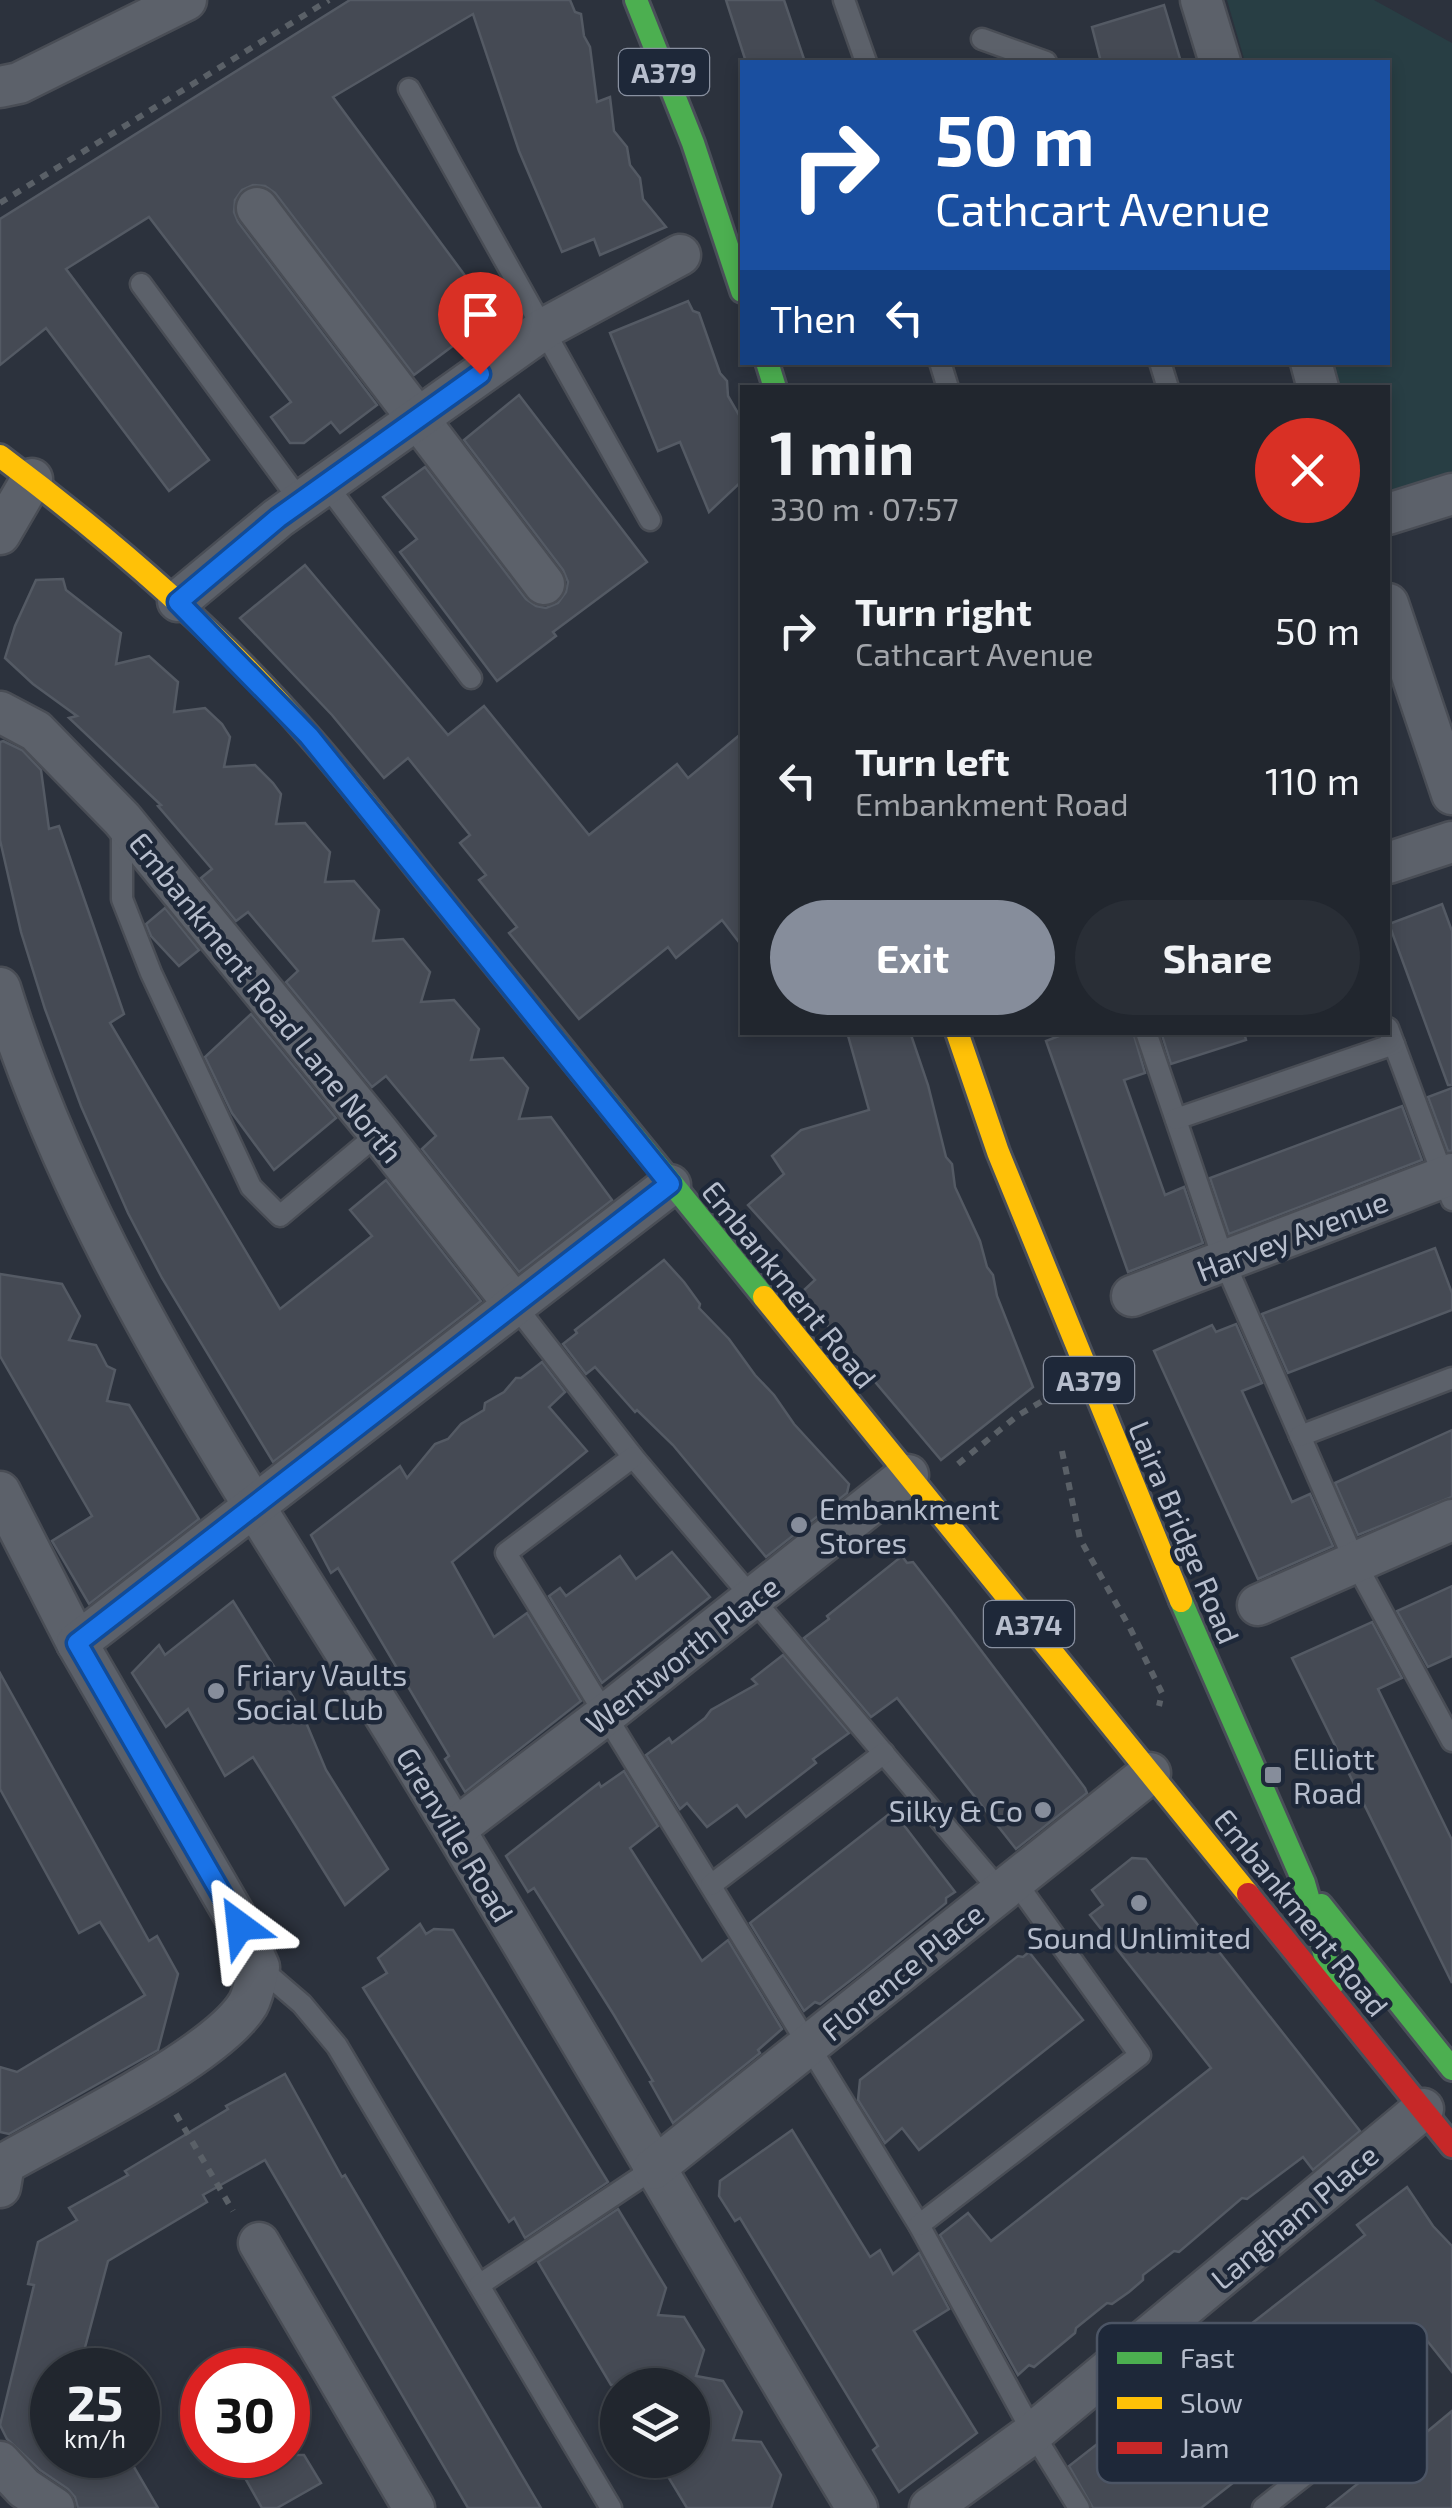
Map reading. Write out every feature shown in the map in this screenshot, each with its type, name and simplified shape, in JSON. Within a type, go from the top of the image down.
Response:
[{"type":"main road","name":"A379","points":[[636,0],[693,142],[740,285]]},
{"type":"main road","name":"A379","points":[[683,54],[693,142]]},
{"type":"main road","name":"Embankment Road","points":[[16,467],[178,602],[309,736],[1452,2146]]},
{"type":"main road","name":"Laira Bridge Road","points":[[958,1035],[998,1152],[1065,1320],[1193,1630],[1304,1883]]},
{"type":"main road","name":"Embankment Road","points":[[1304,1883],[1452,2070]]},
{"type":"main road","name":"A374","points":[[1304,1883],[1340,2006]]},
{"type":"street","points":[[0,87],[19,83],[186,0]]},
{"type":"street","points":[[1201,0],[1219,60]]},
{"type":"street","points":[[257,208],[544,584]]},
{"type":"street","points":[[178,602],[313,493],[545,328],[680,255]]},
{"type":"street","points":[[0,534],[16,467]]},
{"type":"street","points":[[1390,513],[1452,494]]},
{"type":"street","points":[[1390,610],[1452,794]]},
{"type":"street","name":"Embankment Road Lane North","points":[[0,712],[36,731],[122,819],[514,1304]]},
{"type":"street","points":[[1390,862],[1452,842]]},
{"type":"street","name":"Grenville Road","points":[[0,988],[24,1067],[77,1188],[133,1300],[454,1829],[858,2508]]},
{"type":"street","points":[[77,1643],[670,1184]]},
{"type":"street","name":"Harvey Avenue","points":[[1132,1296],[1224,1260],[1449,1184]]},
{"type":"street","name":"Wentworth Place","points":[[454,1829],[754,1598],[914,1483]]},
{"type":"street","points":[[0,1492],[77,1643],[240,1926],[259,1967],[249,2002],[229,2027],[155,2078],[4,2164],[1,2178]]},
{"type":"street","points":[[1258,1605],[1452,1520]]},
{"type":"street","name":"Florence Place","points":[[653,2168],[1008,1887],[1144,1765]]},
{"type":"street","name":"Langham Place","points":[[1165,2323],[1422,2109]]},
{"type":"street","points":[[259,2243],[414,2508]]},
{"type":"street","name":"Langham Place","points":[[930,2508],[1033,2433],[1097,2380]]},
{"type":"street","points":[[0,2462],[24,2488],[54,2508]]},
{"type":"lane","points":[[844,0],[865,60]]},
{"type":"lane","points":[[982,39],[1040,60]]},
{"type":"lane","points":[[410,89],[650,520]]},
{"type":"lane","points":[[141,284],[470,678]]},
{"type":"lane","points":[[122,819],[122,899],[151,974],[252,1188],[280,1216],[379,1133]]},
{"type":"lane","points":[[1147,1035],[1224,1260],[1300,1436],[1355,1562],[1452,1740]]},
{"type":"lane","points":[[1176,1120],[1390,1036],[1449,1184]]},
{"type":"lane","points":[[514,1304],[633,1457],[884,1753],[1008,1887],[1140,2055],[919,2225]]},
{"type":"lane","points":[[1300,1436],[1452,1378]]},
{"type":"lane","points":[[633,1457],[506,1553],[919,2225],[1033,2433],[1079,2508]]},
{"type":"lane","points":[[711,1885],[884,1753]]},
{"type":"lane","points":[[259,1967],[302,2004],[337,2046],[611,2508]]},
{"type":"lane","points":[[479,2285],[653,2168]]},
{"type":"lane","points":[[1263,2508],[1295,2483]]},
{"type":"path","points":[[0,203],[328,0]]},
{"type":"path","points":[[914,1483],[1017,1416],[1051,1402],[1049,1387]]},
{"type":"path","points":[[1059,1439],[1080,1538],[1162,1693],[1144,1765]]},
{"type":"path","points":[[155,2078],[240,2222],[259,2243]]},
{"type":"green space","points":[[1227,0],[1374,0],[1452,43],[1452,475],[1390,495],[1390,385],[1336,385],[1331,365],[1390,365],[1390,60],[1244,60]]},
{"type":"building","points":[[350,0],[570,0],[575,12],[581,14],[590,47],[597,102],[610,97],[614,131],[627,147],[630,165],[640,178],[643,199],[666,227],[600,255],[594,239],[562,252],[519,151],[473,14],[333,97],[486,304],[449,331],[458,342],[414,375],[275,193],[265,186],[253,185],[242,190],[235,200],[238,222],[377,405],[340,433],[331,422],[304,443],[290,443],[271,417],[291,402],[149,217],[66,269],[209,460],[169,491],[46,328],[0,365],[0,219]]},
{"type":"building","points":[[726,0],[784,0],[804,60],[745,60]]},
{"type":"building","points":[[1164,5],[1180,60],[1100,60],[1092,27]]},
{"type":"building","points":[[688,301],[693,311],[699,313],[720,373],[727,381],[728,396],[740,417],[740,483],[709,512],[680,442],[658,451],[610,333]]},
{"type":"building","points":[[519,395],[647,562],[553,632],[556,636],[497,681],[400,552],[417,539],[383,497],[425,467],[526,599],[546,608],[558,603],[568,582],[563,570],[464,440]]},
{"type":"building","points":[[305,565],[448,735],[484,706],[589,835],[677,764],[688,778],[740,735],[740,943],[722,920],[676,958],[668,947],[579,1019],[509,933],[517,927],[479,880],[486,875],[460,843],[470,835],[408,758],[384,778],[332,715],[240,618]]},
{"type":"building","points":[[63,579],[66,590],[121,633],[116,664],[149,656],[178,682],[174,712],[205,708],[222,724],[230,737],[224,767],[255,765],[273,783],[281,794],[276,824],[305,823],[330,852],[325,882],[354,881],[379,910],[373,941],[403,939],[430,972],[421,1002],[454,1000],[479,1029],[471,1060],[503,1058],[528,1088],[519,1119],[551,1117],[612,1200],[519,1272],[422,1149],[436,1136],[386,1076],[372,1087],[286,982],[298,971],[248,912],[236,921],[201,878],[212,869],[158,806],[161,805],[69,718],[77,716],[5,658],[36,580]]},
{"type":"building","points":[[3,741],[22,750],[41,770],[49,829],[59,826],[124,1014],[110,1023],[280,1309],[372,1236],[350,1210],[386,1180],[481,1301],[273,1462],[162,1278],[128,1213],[81,1106],[21,932],[0,840]]},
{"type":"building","points":[[1442,904],[1452,931],[1452,1085],[1448,1085],[1390,924]]},
{"type":"building","points":[[165,908],[199,950],[179,966],[151,936],[146,924]]},
{"type":"building","points":[[251,1014],[336,1118],[274,1170],[232,1113],[205,1057]]},
{"type":"building","points":[[848,1035],[911,1035],[946,1157],[952,1164],[955,1187],[980,1241],[1033,1387],[941,1460],[822,1319],[802,1292],[815,1280],[748,1205],[784,1174],[772,1156],[801,1130],[869,1110]]},
{"type":"building","points":[[1061,1035],[1134,1035],[1145,1073],[1124,1080],[1165,1195],[1184,1187],[1203,1243],[1128,1272],[1046,1041]]},
{"type":"building","points":[[1162,1035],[1245,1035],[1246,1040],[1171,1064]]},
{"type":"building","points":[[1452,1088],[1452,1151],[1448,1151],[1428,1097]]},
{"type":"building","points":[[1402,1106],[1422,1160],[1229,1234],[1210,1178]]},
{"type":"building","points":[[1435,1248],[1452,1293],[1452,1310],[1288,1373],[1262,1314]]},
{"type":"building","points":[[664,1260],[794,1424],[849,1484],[847,1493],[766,1557],[673,1445],[635,1412],[595,1367],[586,1374],[563,1344],[577,1333],[575,1330]]},
{"type":"building","points":[[0,1274],[62,1284],[80,1316],[69,1340],[96,1345],[107,1366],[115,1370],[107,1401],[129,1405],[199,1519],[89,1604],[52,1541],[92,1516],[0,1356]]},
{"type":"building","points":[[1236,1324],[1262,1383],[1242,1391],[1292,1502],[1310,1494],[1333,1546],[1258,1579],[1154,1351],[1212,1325],[1216,1332]]},
{"type":"building","points":[[542,1362],[565,1392],[549,1407],[587,1451],[452,1562],[494,1637],[527,1613],[581,1701],[465,1792],[445,1759],[449,1756],[338,1568],[331,1573],[311,1535],[400,1466],[407,1478],[435,1444],[448,1439],[461,1424],[484,1410],[485,1403]]},
{"type":"building","points":[[1452,1430],[1452,1497],[1358,1535],[1335,1483]]},
{"type":"building","points":[[672,1552],[710,1597],[602,1683],[549,1596],[560,1588],[566,1596],[620,1556],[636,1579]]},
{"type":"building","points":[[902,1556],[907,1563],[913,1562],[949,1608],[1087,1793],[1016,1849],[897,1698],[871,1717],[804,1638]]},
{"type":"building","points":[[1452,1586],[1452,1656],[1428,1667],[1397,1611]]},
{"type":"building","name":"Friary Vaults Social Club","points":[[233,1601],[300,1708],[326,1770],[388,1869],[345,1905],[253,1757],[225,1776],[188,1709],[166,1727],[132,1673],[159,1645],[165,1655]]},
{"type":"building","points":[[1372,1622],[1402,1678],[1378,1689],[1452,1840],[1452,1983],[1292,1658]]},
{"type":"building","points":[[783,1655],[849,1733],[746,1817],[737,1805],[707,1827],[687,1803],[680,1809],[646,1755],[669,1738],[672,1743],[711,1710],[757,1684],[752,1679]]},
{"type":"building","points":[[0,1673],[149,1941],[157,1936],[178,1974],[158,2050],[9,2134],[0,2132],[0,2067],[17,2072],[145,1995],[100,1922],[79,1933],[0,1789]]},
{"type":"building","points":[[624,1771],[658,1826],[630,1848],[702,1961],[728,1940],[782,2029],[758,2050],[760,2053],[673,2123],[614,2015],[534,1888],[528,1892],[506,1856],[599,1783],[601,1787]]},
{"type":"building","points":[[893,1811],[955,1892],[865,1969],[820,2004],[815,2002],[804,2011],[750,1923]]},
{"type":"building","points":[[1132,1858],[1146,1859],[1360,2131],[1313,2170],[1303,2157],[1247,2199],[1242,2198],[1179,2252],[1174,2251],[1143,2275],[1143,2280],[1129,2292],[1112,2304],[1107,2303],[1034,2367],[1029,2365],[1018,2375],[940,2235],[968,2213],[991,2241],[1211,2068],[1090,1915],[1103,1905],[1092,1890]]},
{"type":"building","points":[[420,1924],[426,1934],[434,1929],[453,1930],[608,2182],[525,2238],[514,2218],[509,2222],[363,1988],[387,1973],[378,1958]]},
{"type":"building","points":[[1029,1952],[1083,2020],[919,2150],[902,2128],[885,2143],[858,2100],[860,2080],[1018,1956]]},
{"type":"building","points":[[285,2074],[342,2177],[345,2175],[541,2508],[468,2508],[265,2160],[203,2195],[207,2202],[108,2261],[85,2348],[30,2348],[30,2461],[7,2439],[0,2425],[34,2285],[28,2284],[38,2242],[77,2220],[69,2208],[128,2175],[125,2171],[228,2109],[226,2106]]},
{"type":"building","points":[[792,2130],[870,2257],[880,2250],[893,2274],[919,2253],[949,2309],[914,2331],[977,2433],[899,2492],[873,2450],[878,2446],[740,2218],[735,2221],[719,2196],[720,2181]]},
{"type":"building","points":[[1407,2187],[1452,2246],[1452,2372],[1427,2341],[1427,2323],[1252,2323],[1365,2235],[1357,2225]]},
{"type":"building","points":[[618,2209],[666,2288],[658,2315],[684,2317],[704,2350],[698,2368],[601,2368],[538,2262]]},
{"type":"building","points":[[710,2379],[723,2381],[742,2412],[733,2440],[761,2442],[781,2475],[771,2508],[687,2508],[669,2478],[710,2478]]},
{"type":"building","points":[[1452,2411],[1452,2508],[1327,2508],[1359,2483],[1427,2483],[1427,2432]]},
{"type":"building","points":[[1097,2444],[1097,2483],[1233,2483],[1201,2508],[1093,2508],[1069,2466]]},
{"type":"building","points":[[310,2465],[321,2483],[277,2508],[262,2508],[245,2478],[310,2478]]},
{"type":"building","points":[[52,2478],[140,2478],[158,2508],[78,2508],[68,2489]]},
{"type":"traffic: fast","points":[[636,0],[693,143],[740,285]]},
{"type":"traffic: fast","points":[[768,365],[774,385]]},
{"type":"traffic: fast","points":[[438,895],[764,1297]]},
{"type":"traffic: fast","points":[[1181,1601],[1304,1883],[1333,1984]]},
{"type":"traffic: fast","points":[[1321,1905],[1452,2069]]},
{"type":"traffic: slow","points":[[0,456],[123,553],[238,660],[326,755],[438,895]]},
{"type":"traffic: slow","points":[[958,1035],[998,1152],[1181,1601]]},
{"type":"traffic: slow","points":[[764,1297],[1248,1894]]},
{"type":"traffic: jam","points":[[1248,1894],[1452,2146]]},
{"type":"place","name":"Embankment Stores","points":[[799,1525]]},
{"type":"place","name":"Friary Vaults Social Club","points":[[216,1691]]},
{"type":"place","name":"Elliott Road","points":[[1273,1775]]},
{"type":"place","name":"Silky & Co","points":[[1043,1810]]},
{"type":"place","name":"Sound Unlimited","points":[[1139,1903]]},
{"type":"route","points":[[240,1926],[77,1643],[670,1184],[309,736],[178,602],[278,518],[480,374]]}]
